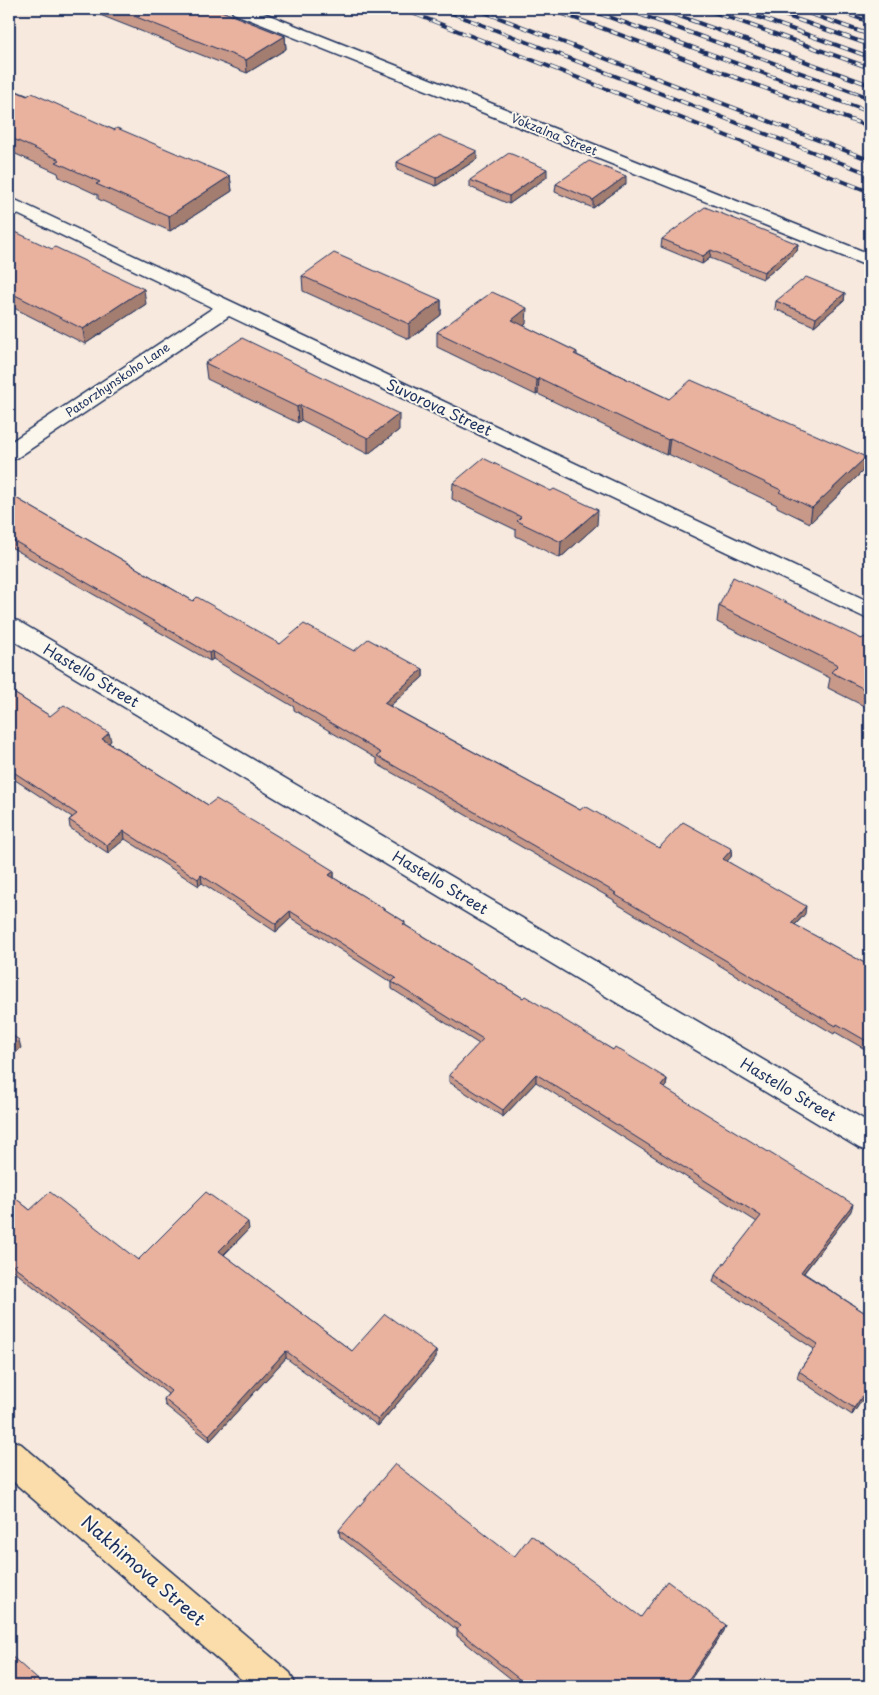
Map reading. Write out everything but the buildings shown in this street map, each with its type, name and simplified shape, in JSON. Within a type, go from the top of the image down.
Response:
[{"type":"main road","name":"Nakhimova Street","points":[[9,1456],[277,1686]]},
{"type":"street","name":"Vokzalna Street","points":[[239,9],[870,261]]},
{"type":"street","name":"Suvorova Street","points":[[9,203],[870,612]]},
{"type":"street","name":"Patorzhynskoho Lane","points":[[9,453],[228,307]]},
{"type":"street","name":"Hastello Street","points":[[9,627],[870,1139]]},
{"type":"railway","points":[[402,9],[870,192]]},
{"type":"railway","points":[[441,9],[870,174]]},
{"type":"railway","points":[[476,9],[870,160]]},
{"type":"railway","points":[[550,9],[870,127]]},
{"type":"railway","points":[[587,9],[870,112]]},
{"type":"railway","points":[[625,9],[870,98]]},
{"type":"railway","points":[[660,9],[870,85]]},
{"type":"railway","points":[[705,9],[870,68]]},
{"type":"railway","points":[[735,9],[870,57]]},
{"type":"railway","points":[[767,9],[870,45]]},
{"type":"railway","points":[[797,9],[870,35]]},
{"type":"railway","points":[[833,9],[870,22]]},
{"type":"railway","points":[[860,9],[870,12]]}]
